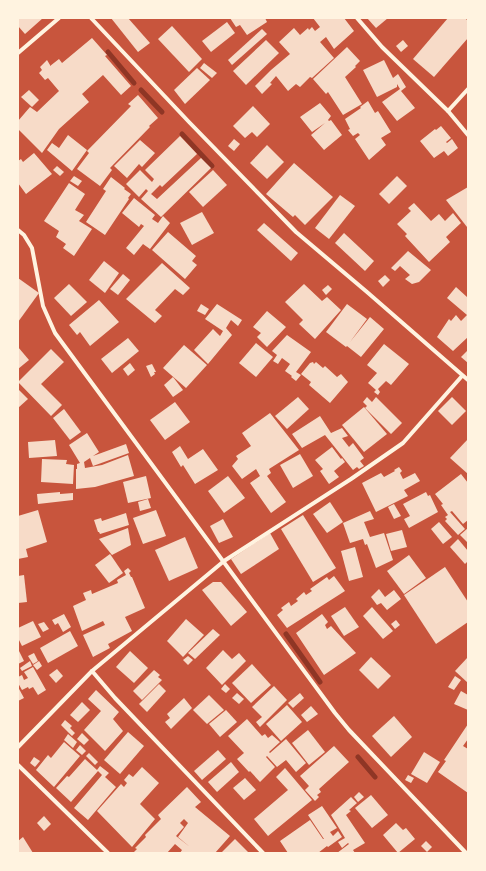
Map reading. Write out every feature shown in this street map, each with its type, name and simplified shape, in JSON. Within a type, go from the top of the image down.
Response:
[{"type":"street","points":[[18,53],[59,18]]},
{"type":"street","points":[[91,18],[296,232],[468,380]]},
{"type":"street","points":[[357,18],[382,47],[448,112],[468,135]]},
{"type":"street","points":[[448,112],[468,89]]},
{"type":"street","points":[[18,230],[24,235],[32,248],[43,306],[55,333],[335,714],[466,853]]},
{"type":"street","points":[[18,747],[92,671],[224,561],[351,479],[403,443],[462,376]]},
{"type":"street","points":[[92,671],[115,698],[263,853]]},
{"type":"street","points":[[18,765],[108,853]]},
{"type":"building","points":[[18,18],[43,18],[25,34],[18,26]]},
{"type":"building","points":[[111,18],[128,18],[150,43],[138,52]]},
{"type":"building","points":[[230,18],[265,18],[267,22],[247,35],[240,25],[236,27]]},
{"type":"building","points":[[313,18],[344,18],[354,31],[334,49],[326,37],[320,42],[334,58],[300,87],[296,84],[288,91],[276,76],[270,83],[272,84],[262,94],[255,86],[290,54],[279,42],[294,28],[300,35],[308,28],[309,30],[312,27],[315,31],[320,27]]},
{"type":"building","points":[[367,18],[388,18],[376,28]]},
{"type":"building","points":[[448,18],[465,18],[468,21],[468,38],[434,77],[413,59]]},
{"type":"building","points":[[227,22],[235,33],[211,52],[202,41]]},
{"type":"building","points":[[172,26],[202,59],[189,72],[158,39]]},
{"type":"building","points":[[262,29],[267,34],[232,65],[228,60]]},
{"type":"building","points":[[92,38],[107,55],[105,56],[131,86],[121,95],[103,75],[82,94],[89,102],[59,129],[42,153],[18,129],[18,121],[30,107],[37,112],[59,91],[48,78],[45,80],[39,73],[42,70],[40,67],[47,60],[50,66],[59,59],[62,63]]},
{"type":"building","points":[[266,40],[279,53],[246,85],[233,71]]},
{"type":"building","points":[[403,40],[408,46],[401,52],[396,46]]},
{"type":"building","points":[[347,47],[360,61],[345,77],[362,104],[343,115],[328,92],[326,94],[313,79]]},
{"type":"building","points":[[384,60],[393,78],[398,74],[406,87],[401,91],[415,108],[397,121],[382,102],[400,89],[397,84],[397,87],[377,97],[363,70]]},
{"type":"building","points":[[204,63],[217,73],[212,78],[200,68]]},
{"type":"building","points":[[197,68],[210,80],[185,104],[174,90]]},
{"type":"building","points":[[29,90],[39,100],[32,107],[21,97]]},
{"type":"building","points":[[138,95],[158,118],[110,168],[112,170],[100,186],[77,169],[89,153],[87,151],[131,106],[128,104]]},
{"type":"building","points":[[368,101],[375,113],[378,111],[391,132],[381,138],[386,145],[369,160],[355,139],[360,135],[358,133],[353,136],[348,130],[350,129],[345,119]]},
{"type":"building","points":[[320,103],[331,116],[328,120],[331,120],[342,135],[324,150],[311,135],[325,123],[312,132],[300,117]]},
{"type":"building","points":[[253,106],[270,124],[257,137],[252,132],[245,138],[233,126]]},
{"type":"building","points":[[441,126],[451,138],[446,142],[447,143],[452,139],[458,148],[448,156],[444,151],[434,158],[420,141]]},
{"type":"building","points":[[68,135],[87,150],[72,171],[47,150],[52,143],[59,148]]},
{"type":"building","points":[[180,136],[197,154],[162,187],[160,185],[151,194],[157,199],[201,158],[211,168],[161,217],[141,199],[148,191],[146,189],[139,197],[126,184],[140,170],[152,182],[154,179],[145,170]]},
{"type":"building","points":[[234,139],[240,144],[234,151],[228,146]]},
{"type":"building","points":[[140,140],[155,153],[142,167],[139,164],[127,178],[114,166]]},
{"type":"building","points":[[267,145],[284,162],[267,179],[250,163]]},
{"type":"building","points":[[34,153],[52,174],[26,194],[18,183],[18,161],[21,159],[23,162]]},
{"type":"building","points":[[294,163],[333,197],[305,225],[295,215],[293,217],[266,194]]},
{"type":"building","points":[[57,166],[64,172],[60,176],[53,170]]},
{"type":"building","points":[[213,170],[227,185],[203,207],[189,192]]},
{"type":"building","points":[[74,176],[82,181],[78,186],[70,181]]},
{"type":"building","points":[[397,176],[407,186],[389,204],[379,194]]},
{"type":"building","points":[[111,177],[131,194],[105,235],[86,222],[106,191],[103,189]]},
{"type":"building","points":[[69,183],[85,194],[75,210],[84,215],[79,221],[92,229],[74,256],[63,248],[66,244],[56,237],[59,231],[44,221]]},
{"type":"building","points":[[468,187],[468,226],[467,227],[446,200]]},
{"type":"building","points":[[340,195],[355,206],[329,239],[315,228]]},
{"type":"building","points":[[134,198],[155,215],[152,219],[158,223],[163,216],[170,223],[150,249],[143,244],[134,255],[126,248],[144,226],[141,224],[139,227],[122,213]]},
{"type":"building","points":[[414,203],[431,221],[439,214],[445,221],[453,213],[461,223],[446,237],[450,242],[429,262],[405,236],[407,234],[397,224],[411,211],[408,208]]},
{"type":"building","points":[[202,212],[214,233],[192,245],[180,223]]},
{"type":"building","points":[[264,223],[298,253],[291,261],[257,230]]},
{"type":"building","points":[[168,232],[196,256],[192,261],[197,265],[185,279],[152,250]]},
{"type":"building","points":[[344,233],[374,261],[365,271],[335,243]]},
{"type":"building","points":[[408,251],[431,270],[419,282],[412,284],[405,279],[410,275],[400,266],[395,271],[391,268]]},
{"type":"building","points":[[104,261],[119,273],[105,293],[89,280]]},
{"type":"building","points":[[162,263],[190,288],[183,295],[175,289],[155,310],[162,316],[155,323],[126,299]]},
{"type":"building","points":[[123,274],[130,280],[118,295],[110,289]]},
{"type":"building","points":[[385,275],[390,280],[383,287],[378,281]]},
{"type":"building","points":[[18,278],[39,293],[18,322]]},
{"type":"building","points":[[69,284],[87,302],[71,316],[54,298]]},
{"type":"building","points":[[304,284],[322,301],[327,297],[341,310],[315,339],[299,324],[303,320],[285,302]]},
{"type":"building","points":[[328,285],[332,289],[326,295],[322,290]]},
{"type":"building","points":[[456,287],[467,297],[468,295],[468,337],[453,351],[437,337],[449,319],[451,321],[456,315],[461,321],[467,315],[447,298]]},
{"type":"building","points":[[99,300],[119,322],[90,346],[80,332],[77,335],[69,325]]},
{"type":"building","points":[[201,304],[209,309],[205,315],[197,311]]},
{"type":"building","points":[[217,304],[242,320],[238,326],[231,320],[226,328],[232,335],[208,364],[194,350],[213,329],[220,336],[223,331],[205,319]]},
{"type":"building","points":[[347,304],[367,319],[350,342],[370,317],[384,329],[361,357],[326,332]]},
{"type":"building","points":[[267,311],[286,327],[267,347],[257,337],[261,333],[253,327]]},
{"type":"building","points":[[287,335],[311,352],[296,372],[301,375],[296,381],[285,371],[290,364],[282,358],[278,364],[273,361],[277,355],[272,351]]},
{"type":"building","points":[[128,338],[139,351],[112,373],[101,359]]},
{"type":"building","points":[[256,343],[273,357],[256,377],[239,363]]},
{"type":"building","points":[[384,344],[409,364],[391,385],[386,381],[378,389],[380,392],[378,395],[374,392],[376,390],[368,383],[377,373],[367,365]]},
{"type":"building","points":[[184,345],[207,365],[186,388],[163,368]]},
{"type":"building","points":[[18,347],[29,360],[18,369]]},
{"type":"building","points":[[51,349],[64,362],[41,384],[62,405],[51,416],[18,382]]},
{"type":"building","points":[[468,350],[468,363],[461,357]]},
{"type":"building","points":[[313,362],[314,364],[316,362],[323,368],[325,366],[337,377],[341,374],[348,382],[330,403],[309,385],[311,382],[301,374],[310,363]]},
{"type":"building","points":[[130,363],[135,370],[128,376],[123,369]]},
{"type":"building","points":[[152,364],[156,372],[154,372],[155,374],[151,377],[146,366]]},
{"type":"building","points":[[173,377],[183,390],[173,397],[164,385]]},
{"type":"building","points":[[18,389],[28,399],[18,408]]},
{"type":"building","points":[[298,397],[309,409],[287,429],[275,416]]},
{"type":"building","points":[[367,397],[372,402],[376,397],[402,423],[391,434],[365,408],[367,406],[363,402]]},
{"type":"building","points":[[452,397],[466,411],[452,425],[438,411]]},
{"type":"building","points":[[175,402],[190,422],[165,440],[150,420]]},
{"type":"building","points":[[364,407],[387,434],[364,452],[342,425]]},
{"type":"building","points":[[64,409],[81,432],[70,440],[53,418]]},
{"type":"building","points":[[270,413],[299,450],[269,469],[271,473],[267,476],[286,502],[271,513],[250,483],[260,476],[256,469],[242,479],[232,466],[238,459],[236,456],[251,446],[242,433]]},
{"type":"building","points":[[320,416],[331,433],[342,428],[348,436],[342,438],[349,447],[353,443],[364,458],[360,461],[364,466],[359,469],[357,467],[353,470],[325,435],[302,448],[292,434]]},
{"type":"building","points":[[87,433],[99,452],[93,456],[126,444],[129,453],[93,466],[90,458],[84,462],[85,468],[102,465],[128,455],[134,476],[95,487],[76,489],[76,469],[77,464],[80,463],[69,445]]},
{"type":"building","points":[[468,439],[468,474],[450,458]]},
{"type":"building","points":[[55,440],[57,456],[29,458],[28,442]]},
{"type":"building","points":[[180,446],[188,459],[203,449],[218,470],[195,484],[183,465],[181,467],[172,452]]},
{"type":"building","points":[[332,447],[345,462],[334,471],[339,477],[329,484],[320,471],[323,469],[315,460]]},
{"type":"building","points":[[300,454],[313,476],[293,488],[280,465]]},
{"type":"building","points":[[42,459],[67,460],[66,464],[74,465],[73,484],[41,482]]},
{"type":"building","points":[[399,467],[402,471],[400,473],[403,479],[415,473],[420,481],[404,490],[408,496],[376,512],[362,483],[381,473],[384,477]]},
{"type":"building","points":[[461,474],[468,483],[468,520],[463,524],[452,511],[450,512],[465,529],[458,535],[445,521],[447,519],[445,517],[448,515],[441,505],[443,504],[435,494]]},
{"type":"building","points":[[146,476],[151,498],[128,503],[123,482]]},
{"type":"building","points":[[228,476],[245,498],[224,513],[208,491]]},
{"type":"building","points":[[60,492],[60,494],[73,493],[73,500],[38,504],[37,494]]},
{"type":"building","points":[[426,492],[428,496],[430,495],[438,512],[409,528],[404,519],[410,516],[403,504]]},
{"type":"building","points":[[148,499],[151,508],[140,511],[138,502]]},
{"type":"building","points":[[330,502],[343,522],[327,533],[313,514]]},
{"type":"building","points":[[394,504],[401,516],[394,519],[388,507]]},
{"type":"building","points":[[38,510],[47,542],[26,549],[28,557],[18,559],[18,516]]},
{"type":"building","points":[[156,510],[166,536],[143,544],[133,518]]},
{"type":"building","points":[[370,511],[374,519],[364,522],[370,537],[384,533],[393,560],[376,568],[367,544],[365,545],[363,539],[350,543],[343,523]]},
{"type":"building","points":[[126,513],[129,525],[100,534],[98,532],[94,520],[101,518],[102,521]]},
{"type":"building","points":[[303,515],[336,568],[313,582],[281,529]]},
{"type":"building","points":[[223,519],[233,537],[219,543],[210,526]]},
{"type":"building","points":[[439,522],[452,537],[443,544],[431,529]]},
{"type":"building","points":[[128,528],[131,545],[112,555],[99,539]]},
{"type":"building","points":[[468,528],[468,543],[460,535]]},
{"type":"building","points":[[402,530],[407,547],[391,551],[386,534]]},
{"type":"building","points":[[270,533],[279,549],[241,574],[231,559]]},
{"type":"building","points":[[185,537],[198,568],[169,581],[155,550]]},
{"type":"building","points":[[458,539],[468,551],[468,561],[465,564],[450,547]]},
{"type":"building","points":[[355,547],[363,577],[349,581],[341,551]]},
{"type":"building","points":[[110,554],[123,573],[109,583],[95,565]]},
{"type":"building","points":[[409,555],[426,578],[404,594],[387,571]]},
{"type":"building","points":[[445,567],[468,602],[468,622],[436,644],[404,595]]},
{"type":"building","points":[[128,568],[131,571],[129,573],[145,608],[125,617],[132,631],[108,644],[110,648],[93,657],[83,635],[105,625],[103,621],[82,631],[73,606],[86,600],[83,593],[91,590],[92,594],[118,583],[117,580],[126,575],[124,571]]},
{"type":"building","points":[[24,575],[27,602],[18,603],[18,576]]},
{"type":"building","points":[[334,576],[345,591],[287,628],[277,615],[283,610],[281,608],[289,602],[291,606],[298,601],[296,599],[304,592],[306,595],[312,591],[310,589],[327,577],[329,580]]},
{"type":"building","points":[[213,582],[221,582],[247,612],[231,626],[202,590]]},
{"type":"building","points":[[379,589],[385,597],[394,590],[401,599],[387,610],[381,603],[377,605],[371,597]]},
{"type":"building","points":[[345,607],[359,627],[344,636],[331,616]]},
{"type":"building","points":[[372,607],[393,631],[383,639],[363,616]]},
{"type":"building","points":[[64,614],[71,627],[63,632],[58,623],[55,625],[52,620]]},
{"type":"building","points":[[322,614],[328,622],[325,625],[327,629],[331,626],[356,653],[324,675],[296,633]]},
{"type":"building","points":[[186,619],[204,635],[183,657],[167,641]]},
{"type":"building","points":[[396,620],[400,625],[395,629],[391,624]]},
{"type":"building","points":[[33,621],[41,637],[22,646],[18,638],[18,628]]},
{"type":"building","points":[[44,622],[49,629],[43,632],[38,624]]},
{"type":"building","points":[[213,629],[220,635],[195,659],[188,653]]},
{"type":"building","points":[[70,631],[78,646],[48,663],[40,648]]},
{"type":"building","points":[[18,649],[24,661],[18,664]]},
{"type":"building","points":[[223,650],[232,659],[239,653],[246,661],[222,685],[206,668]]},
{"type":"building","points":[[130,651],[148,668],[134,683],[116,667]]},
{"type":"building","points":[[34,653],[38,661],[33,664],[28,656]]},
{"type":"building","points":[[188,656],[193,660],[188,665],[183,660]]},
{"type":"building","points":[[371,657],[391,676],[378,689],[359,670]]},
{"type":"building","points":[[468,657],[468,683],[455,671]]},
{"type":"building","points":[[30,661],[32,666],[22,671],[20,668]]},
{"type":"building","points":[[39,661],[42,666],[37,670],[33,665]]},
{"type":"building","points":[[252,664],[271,685],[251,703],[232,683]]},
{"type":"building","points":[[33,667],[46,690],[38,695],[33,687],[29,689],[28,687],[22,690],[18,683],[18,677],[22,675],[24,680],[28,678],[24,672]]},
{"type":"building","points":[[57,669],[63,676],[56,683],[49,675]]},
{"type":"building","points":[[154,670],[160,675],[158,677],[162,680],[142,700],[133,691]]},
{"type":"building","points":[[455,676],[461,680],[454,690],[448,687]]},
{"type":"building","points":[[159,684],[166,691],[147,712],[139,704]]},
{"type":"building","points":[[225,684],[230,689],[226,693],[221,689]]},
{"type":"building","points":[[274,686],[287,700],[260,727],[256,722],[262,717],[252,707]]},
{"type":"building","points":[[18,687],[24,698],[18,701]]},
{"type":"building","points":[[96,690],[119,712],[113,719],[123,731],[105,751],[84,730],[101,711],[88,699]]},
{"type":"building","points":[[461,691],[468,695],[468,710],[454,704]]},
{"type":"building","points":[[237,693],[244,699],[239,704],[232,698]]},
{"type":"building","points":[[300,693],[304,698],[293,708],[288,703]]},
{"type":"building","points":[[209,695],[224,710],[207,724],[193,710]]},
{"type":"building","points":[[184,698],[192,708],[171,729],[165,722],[170,718],[167,714]]},
{"type":"building","points":[[82,702],[90,710],[78,722],[70,715]]},
{"type":"building","points":[[287,705],[302,722],[281,741],[266,724]]},
{"type":"building","points":[[311,706],[318,714],[307,722],[301,715]]},
{"type":"building","points":[[226,710],[237,722],[220,737],[209,724]]},
{"type":"building","points":[[394,716],[412,737],[391,757],[372,736]]},
{"type":"building","points":[[247,719],[262,736],[265,734],[268,738],[272,735],[280,742],[269,752],[270,753],[286,739],[306,763],[296,772],[286,760],[277,767],[267,756],[266,757],[275,767],[260,782],[237,759],[244,753],[228,736]]},
{"type":"building","points":[[65,720],[72,726],[70,728],[75,733],[72,736],[61,725]]},
{"type":"building","points":[[468,724],[468,739],[463,746],[468,749],[468,793],[438,772],[446,761],[444,760]]},
{"type":"building","points":[[308,730],[325,752],[309,765],[292,743]]},
{"type":"building","points":[[128,732],[144,746],[120,774],[104,760]]},
{"type":"building","points":[[82,733],[89,740],[84,745],[77,739]]},
{"type":"building","points":[[68,734],[77,742],[73,748],[64,740]]},
{"type":"building","points":[[64,742],[80,756],[54,787],[36,770],[48,755],[51,758]]},
{"type":"building","points":[[80,745],[86,751],[82,755],[76,750]]},
{"type":"building","points":[[334,746],[349,762],[319,789],[321,792],[317,795],[319,797],[315,801],[305,790],[309,786],[300,776]]},
{"type":"building","points":[[218,750],[226,759],[202,780],[194,771]]},
{"type":"building","points":[[424,752],[440,762],[427,783],[411,774]]},
{"type":"building","points":[[89,753],[98,762],[95,765],[86,756]]},
{"type":"building","points":[[34,757],[40,761],[35,767],[30,763]]},
{"type":"building","points":[[85,759],[97,770],[100,766],[109,773],[105,777],[116,787],[88,820],[74,808],[102,775],[98,771],[71,802],[56,788],[67,776],[69,777]]},
{"type":"building","points":[[231,762],[239,772],[217,792],[208,782]]},
{"type":"building","points":[[142,767],[159,783],[140,804],[155,819],[132,847],[97,811],[121,784],[124,787],[127,783],[124,780],[129,774],[133,777]]},
{"type":"building","points":[[285,768],[312,800],[268,836],[254,819],[288,790],[276,777]]},
{"type":"building","points":[[408,775],[414,778],[411,783],[405,780]]},
{"type":"building","points":[[245,778],[256,790],[244,800],[233,788]]},
{"type":"building","points":[[187,787],[201,802],[195,807],[230,836],[215,853],[180,853],[182,850],[175,844],[167,853],[133,853],[137,849],[135,848],[146,837],[145,835],[161,819],[158,815]],"holes":[[[184,819],[188,823],[178,837],[190,847],[176,836],[184,827],[180,823]]]},
{"type":"building","points":[[359,792],[364,797],[358,802],[354,797]]},
{"type":"building","points":[[371,795],[388,815],[372,828],[355,808]]},
{"type":"building","points":[[351,797],[357,803],[346,815],[365,843],[353,850],[355,853],[337,853],[349,844],[348,843],[342,848],[338,842],[345,838],[331,815]]},
{"type":"building","points":[[322,806],[337,828],[330,832],[333,836],[338,831],[342,837],[318,853],[288,853],[280,841],[310,820],[324,839],[308,815]]},
{"type":"building","points":[[44,816],[51,824],[44,831],[37,823]]},
{"type":"building","points":[[396,823],[403,830],[406,828],[415,839],[398,853],[383,835]]},
{"type":"building","points":[[23,837],[33,853],[18,853],[18,841]]},
{"type":"building","points":[[235,839],[249,853],[221,853]]},
{"type":"building","points":[[426,841],[432,847],[427,852],[421,846]]},
{"type":"waterway","points":[[108,52],[134,83]]},
{"type":"waterway","points":[[141,90],[162,112]]},
{"type":"waterway","points":[[182,134],[212,166]]},
{"type":"waterway","points":[[286,634],[320,682]]},
{"type":"waterway","points":[[358,757],[375,777]]}]
